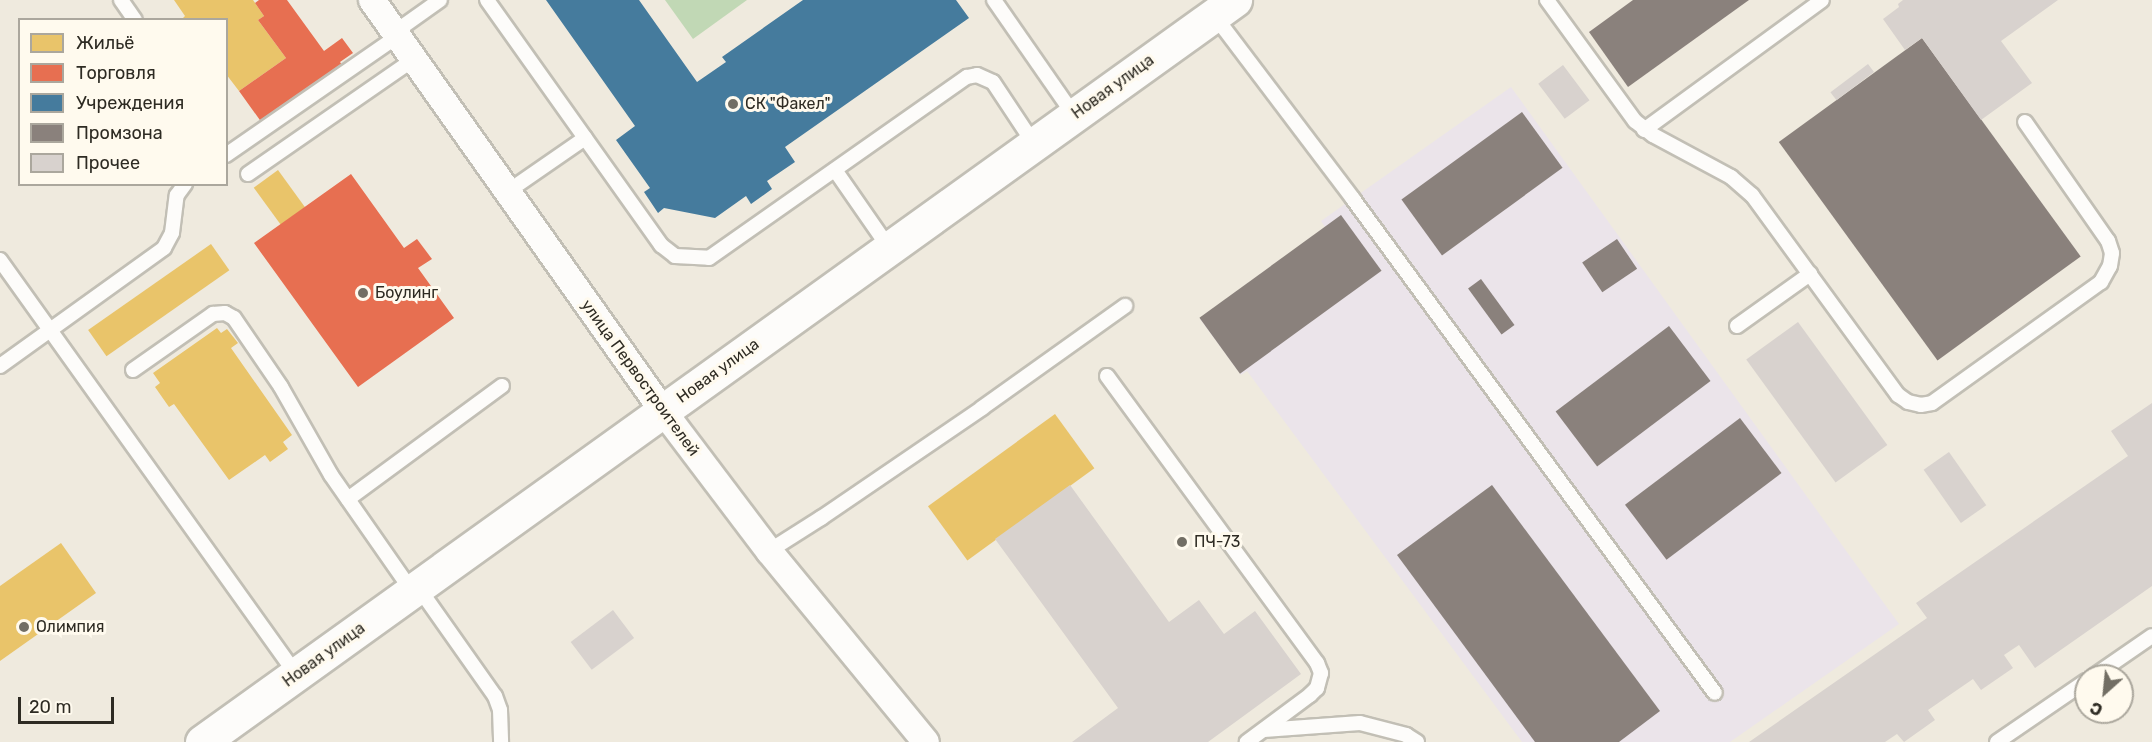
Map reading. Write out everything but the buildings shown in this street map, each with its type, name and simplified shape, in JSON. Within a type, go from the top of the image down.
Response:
[{"type":"street","name":"улица Первостроителей","points":[[372,0],[663,411],[769,551],[926,742]]},
{"type":"street","name":"Новая улица","points":[[202,742],[1224,8]]},
{"type":"lane","points":[[121,0],[134,18]]},
{"type":"lane","points":[[228,152],[396,34],[440,0]]},
{"type":"lane","points":[[487,0],[661,245],[675,256],[690,259],[709,258],[967,77],[977,75],[993,82],[1034,144]]},
{"type":"lane","points":[[994,0],[1074,115]]},
{"type":"lane","points":[[1547,0],[1635,121],[1644,130],[1731,177],[1752,195],[1898,395],[1921,405],[1932,403],[2101,282],[2110,266],[2112,252],[2108,241],[2025,122]]},
{"type":"lane","points":[[1644,130],[1822,0]]},
{"type":"lane","points":[[1224,8],[1360,208],[1715,693]]},
{"type":"lane","points":[[248,174],[414,59]]},
{"type":"lane","points":[[507,192],[585,138]]},
{"type":"lane","points":[[835,170],[889,248]]},
{"type":"lane","points":[[0,366],[164,248],[172,233],[177,195],[184,186]]},
{"type":"lane","points":[[0,260],[296,674]]},
{"type":"lane","points":[[1737,326],[1810,274]]},
{"type":"lane","points":[[769,551],[925,447],[1125,306]]},
{"type":"lane","points":[[133,370],[213,314],[225,314],[234,318],[281,387],[348,499],[495,696],[500,710],[501,742]]},
{"type":"lane","points":[[1107,376],[1317,663],[1321,680],[1317,688],[1247,742]]},
{"type":"lane","points":[[348,499],[502,386]]},
{"type":"lane","points":[[2111,664],[2152,636]]},
{"type":"lane","points":[[1997,742],[2074,689]]},
{"type":"lane","points":[[1264,730],[1359,723],[1406,735],[1417,742]]},
{"type":"shaded area","points":[[1511,87],[1899,624],[1730,742],[1522,742],[1247,371],[1241,375],[1200,319],[1325,227],[1321,221]]},
{"type":"green space","points":[[665,0],[747,0],[693,39]]},
{"type":"place","name":"СК \"Факел\"","points":[[733,104]]},
{"type":"place","name":"Боулинг","points":[[363,293]]},
{"type":"place","name":"ПЧ-73","points":[[1182,542]]},
{"type":"place","name":"Олимпия","points":[[24,627]]}]
